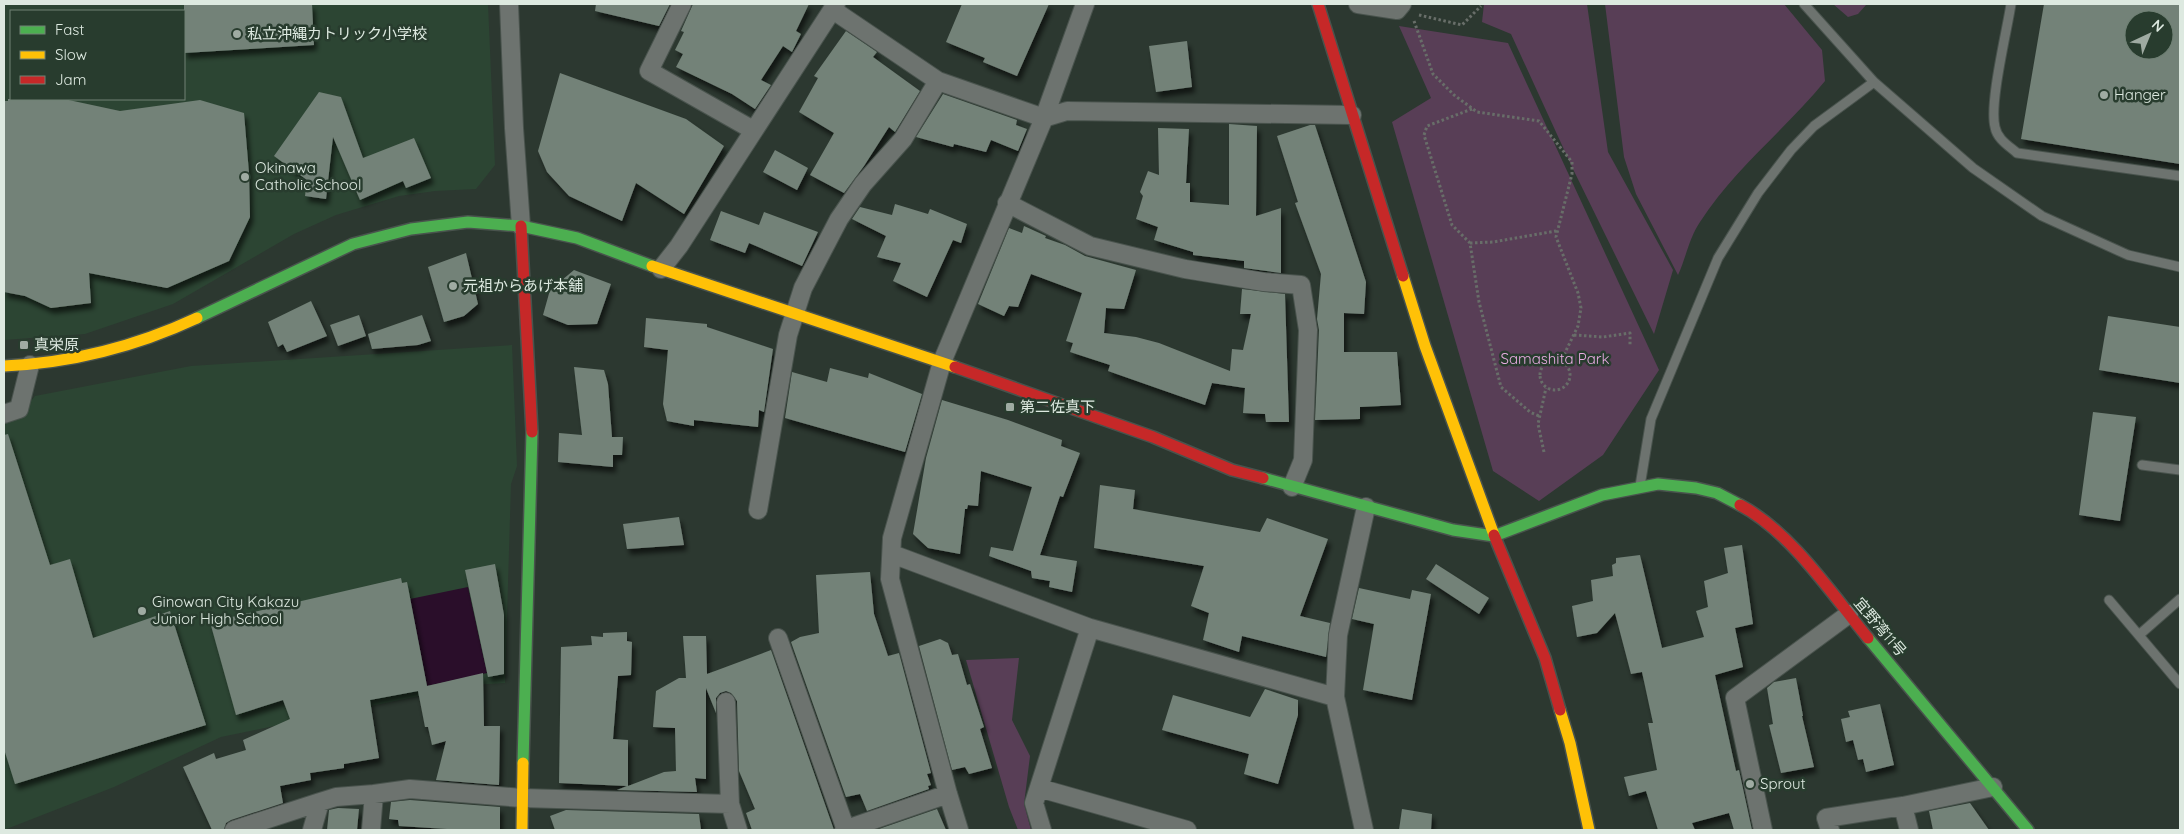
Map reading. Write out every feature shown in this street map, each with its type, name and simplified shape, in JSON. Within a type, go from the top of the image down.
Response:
[{"type":"street","points":[[509,4],[514,128],[532,418],[522,830]]},
{"type":"street","points":[[682,4],[648,71],[753,130]]},
{"type":"street","points":[[960,830],[948,794],[890,578],[892,538],[942,362],[1044,118],[1085,4]]},
{"type":"street","points":[[1318,4],[1425,346],[1494,536],[1545,658],[1570,743],[1589,830]]},
{"type":"street","points":[[1358,4],[1396,10],[1402,4]]},
{"type":"street","points":[[661,269],[679,246],[835,7],[938,80],[1044,118],[1067,111],[1352,115]]},
{"type":"street","points":[[758,510],[788,335],[803,288],[839,219],[863,184],[903,139],[938,80]]},
{"type":"street","points":[[1007,203],[1090,246],[1185,269],[1264,282],[1301,285],[1308,330],[1303,460],[1292,487]]},
{"type":"street","points":[[4,366],[30,365],[98,353],[173,329],[353,244],[412,229],[468,222],[521,226],[577,238],[661,269],[942,362],[1153,438],[1232,470],[1452,530],[1494,536]]},
{"type":"street","points":[[4,414],[19,409],[30,365]]},
{"type":"street","name":"宜野湾11号","points":[[1494,536],[1602,494],[1658,484],[1717,493],[1752,511],[1788,540],[2028,830]]},
{"type":"street","points":[[1364,830],[1336,697],[1338,635],[1366,507]]},
{"type":"street","points":[[892,554],[1090,628],[1336,697]]},
{"type":"street","points":[[1763,830],[1735,698],[1849,614]]},
{"type":"street","points":[[1042,830],[1034,803],[1090,628]]},
{"type":"street","points":[[778,638],[845,830],[948,794]]},
{"type":"street","points":[[726,702],[730,804],[738,830]]},
{"type":"street","points":[[1830,830],[1826,818],[1904,806],[1992,787]]},
{"type":"street","points":[[1039,788],[1188,830]]},
{"type":"street","points":[[234,830],[336,797],[410,789],[522,798],[730,804]]},
{"type":"street","points":[[371,830],[374,794]]},
{"type":"street","points":[[312,830],[320,802]]},
{"type":"street","points":[[1904,806],[1908,830]]},
{"type":"lane","points":[[1804,4],[1874,82],[1973,168],[2042,216],[2128,255],[2180,267]]},
{"type":"lane","points":[[2011,4],[1994,101],[1994,127],[2002,140],[2017,153],[2180,176]]},
{"type":"lane","points":[[1640,486],[1651,419],[1718,258],[1758,194],[1791,150],[1814,126],[1874,82]]},
{"type":"lane","points":[[2142,465],[2180,470]]},
{"type":"lane","points":[[2139,635],[2180,599]]},
{"type":"lane","points":[[2109,600],[2180,684]]},
{"type":"path","points":[[1481,6],[1462,25],[1412,14],[1433,74],[1454,95],[1477,112],[1539,121],[1572,162],[1572,174],[1556,237],[1582,308],[1578,326],[1561,361]]},
{"type":"path","points":[[1473,109],[1426,126],[1424,136],[1452,225],[1470,244],[1479,302],[1501,387],[1530,412],[1539,416]]},
{"type":"path","points":[[1470,244],[1556,231]]},
{"type":"path","points":[[1574,335],[1603,337],[1630,333],[1630,346]]},
{"type":"path","points":[[1553,360],[1561,361],[1567,366],[1570,373],[1570,381],[1565,387],[1558,390],[1546,388],[1540,379],[1540,370],[1545,363],[1553,360]]},
{"type":"path","points":[[1544,452],[1538,424],[1546,388]]},
{"type":"shaded area","name":"Okinawa Catholic School","points":[[4,4],[488,4],[495,165],[476,189],[435,191],[399,196],[336,215],[294,234],[173,304],[85,334],[4,340]]},
{"type":"shaded area","points":[[512,345],[517,466],[511,484],[505,683],[472,685],[221,737],[114,787],[4,830],[4,422],[18,417],[35,396],[191,366]]},
{"type":"shaded area","points":[[468,587],[487,673],[427,686],[410,599]]},
{"type":"green space","points":[[1484,4],[1587,4],[1608,152],[1673,270],[1654,334],[1572,167],[1511,34],[1482,22]]},
{"type":"green space","points":[[1605,4],[1784,4],[1822,50],[1825,81],[1728,184],[1713,203],[1693,235],[1678,275],[1636,194],[1624,157]]},
{"type":"green space","points":[[1833,4],[1866,5],[1858,14],[1848,17]]},
{"type":"green space","name":"Samashita Park","points":[[1399,26],[1508,43],[1659,370],[1603,455],[1539,501],[1493,471],[1392,122],[1431,98]]},
{"type":"green space","points":[[1019,658],[1012,720],[1030,756],[1024,804],[1031,830],[1018,830],[1009,807],[966,660]]},
{"type":"building","points":[[184,4],[312,4],[314,45],[185,53]]},
{"type":"building","points":[[596,4],[670,4],[659,26],[595,11]]},
{"type":"building","points":[[693,4],[809,4],[796,31],[801,34],[792,52],[783,46],[761,80],[771,85],[755,109],[732,94],[676,67],[683,54],[675,50],[684,32],[681,31]]},
{"type":"building","points":[[962,4],[1049,4],[1017,76],[983,62],[985,58],[946,42]]},
{"type":"building","name":"Hanger","points":[[2044,4],[2180,4],[2180,164],[2021,139]]},
{"type":"building","points":[[846,31],[877,52],[873,57],[920,91],[895,132],[889,127],[844,193],[810,175],[834,133],[799,112],[818,78],[814,76]]},
{"type":"building","points":[[1187,41],[1192,87],[1156,92],[1149,46]]},
{"type":"building","points":[[560,73],[686,119],[724,146],[684,214],[636,183],[622,221],[569,196],[547,172],[538,151]]},
{"type":"building","points":[[319,92],[341,97],[363,158],[414,138],[431,178],[406,188],[403,181],[360,200],[333,137],[326,199],[305,196],[307,180],[274,156]]},
{"type":"building","points":[[943,94],[1017,120],[1016,125],[1027,129],[1018,151],[991,140],[986,152],[954,144],[953,147],[916,137]]},
{"type":"building","points":[[8,99],[69,100],[120,111],[200,100],[244,113],[249,173],[250,217],[229,261],[167,288],[89,273],[91,303],[51,308],[25,296],[4,292],[4,101],[8,101]]},
{"type":"building","points":[[1229,124],[1257,126],[1256,216],[1281,208],[1281,273],[1244,268],[1244,261],[1193,255],[1193,252],[1154,240],[1158,227],[1136,219],[1143,196],[1140,192],[1148,171],[1159,175],[1158,128],[1189,129],[1186,183],[1190,183],[1190,202],[1229,205]]},
{"type":"building","points":[[1315,125],[1366,282],[1364,314],[1344,313],[1344,352],[1397,352],[1401,405],[1360,407],[1360,419],[1315,420],[1319,330],[1317,319],[1321,274],[1295,203],[1298,202],[1277,136]]},
{"type":"building","points":[[775,150],[808,168],[797,190],[763,172]]},
{"type":"building","points":[[895,204],[928,214],[930,209],[967,224],[961,243],[953,240],[927,297],[893,281],[901,263],[877,257],[886,236],[852,219],[860,207],[892,215]]},
{"type":"building","points":[[721,211],[759,225],[764,212],[818,232],[802,266],[749,243],[745,253],[710,240]]},
{"type":"building","points":[[1024,226],[1046,236],[1045,238],[1065,245],[1085,256],[1136,270],[1124,309],[1106,308],[1104,333],[1136,337],[1159,343],[1230,371],[1232,349],[1243,350],[1251,314],[1240,314],[1242,289],[1285,294],[1289,422],[1266,422],[1265,414],[1243,413],[1245,388],[1212,383],[1205,405],[1108,371],[1110,365],[1070,352],[1073,343],[1066,341],[1082,293],[1031,274],[1018,307],[1009,306],[1004,316],[978,304],[1009,228],[1022,233]]},
{"type":"building","name":"元祖からあげ本舗","points":[[466,253],[478,304],[464,316],[444,322],[428,267]]},
{"type":"building","points":[[574,270],[611,284],[597,324],[568,325],[543,315],[550,290]]},
{"type":"building","points":[[311,301],[327,336],[287,352],[283,344],[278,347],[268,322]]},
{"type":"building","points":[[359,315],[366,336],[338,346],[330,325]]},
{"type":"building","points":[[422,315],[431,341],[418,345],[372,349],[368,334]]},
{"type":"building","points":[[2108,316],[2180,327],[2180,383],[2099,370]]},
{"type":"building","points":[[646,318],[707,324],[707,327],[773,349],[764,412],[759,410],[758,427],[694,420],[694,426],[667,421],[663,404],[668,350],[644,347]]},
{"type":"building","points":[[574,367],[604,370],[608,384],[612,437],[623,437],[622,455],[613,455],[613,467],[558,462],[559,433],[582,435]]},
{"type":"building","points":[[830,368],[868,378],[869,373],[922,394],[905,452],[785,418],[792,372],[827,382]]},
{"type":"building","points":[[942,400],[1008,420],[1062,440],[1061,446],[1080,453],[1063,497],[1060,496],[1040,555],[1077,561],[1072,592],[1049,587],[1050,581],[1032,578],[1031,571],[989,556],[991,547],[1013,551],[1032,487],[981,471],[978,506],[968,505],[967,509],[965,509],[960,554],[928,548],[913,534],[926,458]]},
{"type":"building","points":[[2093,412],[2136,417],[2120,521],[2079,515]]},
{"type":"building","points":[[8,434],[50,565],[70,559],[93,638],[170,611],[206,725],[15,784],[4,749],[4,435]]},
{"type":"building","points":[[1100,485],[1135,490],[1133,509],[1260,532],[1267,518],[1328,539],[1300,616],[1330,623],[1326,657],[1242,636],[1239,652],[1203,640],[1209,613],[1191,606],[1204,566],[1094,548]]},
{"type":"building","points":[[679,517],[684,545],[627,549],[623,524]]},
{"type":"building","points":[[1742,545],[1753,624],[1735,628],[1743,667],[1715,675],[1736,771],[1739,770],[1752,830],[1734,830],[1729,813],[1692,823],[1695,830],[1658,830],[1646,791],[1629,796],[1624,777],[1657,770],[1648,723],[1653,723],[1642,672],[1631,674],[1615,613],[1597,633],[1577,637],[1572,606],[1593,601],[1591,580],[1613,576],[1612,565],[1616,563],[1616,558],[1640,555],[1662,648],[1704,637],[1696,611],[1708,607],[1704,581],[1728,573],[1724,548]]},
{"type":"building","points":[[495,564],[504,615],[504,674],[488,677],[465,570]]},
{"type":"building","points":[[1436,564],[1489,598],[1479,614],[1426,579]]},
{"type":"building","points":[[870,572],[874,614],[888,656],[899,653],[931,773],[927,774],[931,785],[928,786],[929,789],[867,811],[860,794],[846,797],[791,642],[800,637],[819,633],[816,575]]},
{"type":"building","points":[[401,578],[402,583],[407,582],[427,686],[483,673],[484,726],[500,726],[499,785],[436,780],[446,741],[432,745],[428,727],[425,727],[418,691],[370,700],[379,758],[344,764],[344,768],[310,773],[311,780],[280,786],[283,803],[231,820],[226,823],[224,830],[212,830],[183,767],[214,753],[216,759],[246,750],[243,740],[290,719],[283,700],[236,715],[210,622]]},
{"type":"building","points":[[1359,588],[1410,599],[1412,590],[1431,594],[1412,700],[1363,690],[1374,624],[1352,619]]},
{"type":"building","points":[[627,632],[627,641],[632,642],[631,675],[618,676],[613,739],[628,740],[628,786],[664,772],[676,771],[675,728],[653,727],[656,691],[679,678],[686,678],[683,636],[706,636],[707,674],[771,650],[834,830],[752,830],[746,813],[755,809],[739,771],[737,701],[731,693],[726,691],[720,693],[716,698],[716,713],[706,688],[706,779],[695,778],[697,792],[617,790],[627,786],[559,783],[561,647],[592,645],[591,636],[603,637],[603,633]]},
{"type":"building","points":[[940,639],[948,643],[952,655],[958,654],[967,685],[970,684],[984,727],[980,729],[992,768],[969,774],[965,767],[952,770],[919,646]]},
{"type":"building","points":[[1796,678],[1802,716],[1814,767],[1781,773],[1769,725],[1773,724],[1767,688],[1774,682]]},
{"type":"building","points":[[1265,689],[1298,700],[1298,715],[1278,784],[1244,774],[1249,754],[1162,730],[1173,695],[1250,717]]},
{"type":"building","points":[[1880,704],[1894,765],[1866,772],[1863,759],[1858,760],[1853,740],[1846,742],[1841,719],[1850,717],[1848,711]]},
{"type":"building","points":[[410,800],[500,807],[500,830],[399,826],[398,820],[389,819],[391,802]]},
{"type":"building","points":[[1970,803],[1989,830],[1933,830],[1929,811]]},
{"type":"building","points":[[338,808],[359,809],[357,830],[327,830],[329,810]]},
{"type":"building","points":[[937,809],[946,830],[876,830]]},
{"type":"building","points":[[1402,809],[1432,814],[1431,830],[1399,830]]},
{"type":"building","points":[[566,810],[699,814],[701,830],[555,830],[550,816]]},
{"type":"traffic: fast","points":[[197,318],[353,244],[411,229],[468,222],[521,226],[577,238],[652,266]]},
{"type":"traffic: fast","points":[[523,763],[532,432]]},
{"type":"traffic: fast","points":[[1263,478],[1453,530],[1494,536],[1602,495],[1658,484],[1696,488],[1717,493],[1740,505]]},
{"type":"traffic: fast","points":[[1868,638],[2028,830]]},
{"type":"traffic: slow","points":[[652,266],[955,367]]},
{"type":"traffic: slow","points":[[1403,276],[1425,346],[1494,535]]},
{"type":"traffic: slow","points":[[4,366],[54,361],[103,351],[151,337],[197,318]]},
{"type":"traffic: slow","points":[[1560,710],[1570,743],[1589,830]]},
{"type":"traffic: slow","points":[[522,830],[523,763]]},
{"type":"traffic: jam","points":[[1318,4],[1403,276]]},
{"type":"traffic: jam","points":[[521,226],[532,432]]},
{"type":"traffic: jam","points":[[955,367],[1153,437],[1232,470],[1263,478]]},
{"type":"traffic: jam","points":[[1740,505],[1758,516],[1793,547],[1825,583],[1868,638]]},
{"type":"traffic: jam","points":[[1494,535],[1545,658],[1560,710]]},
{"type":"place","name":"私立沖縄カトリック小学校","points":[[237,34]]},
{"type":"place","name":"Hanger","points":[[2104,95]]},
{"type":"place","name":"Okinawa Catholic School","points":[[245,177]]},
{"type":"place","name":"元祖からあげ本舗","points":[[453,286]]},
{"type":"place","name":"真栄原","points":[[24,345]]},
{"type":"place","name":"第二佐真下","points":[[1010,407]]},
{"type":"place","name":"Ginowan City Kakazu Junior High School","points":[[142,611]]},
{"type":"place","name":"Sprout","points":[[1750,784]]}]
